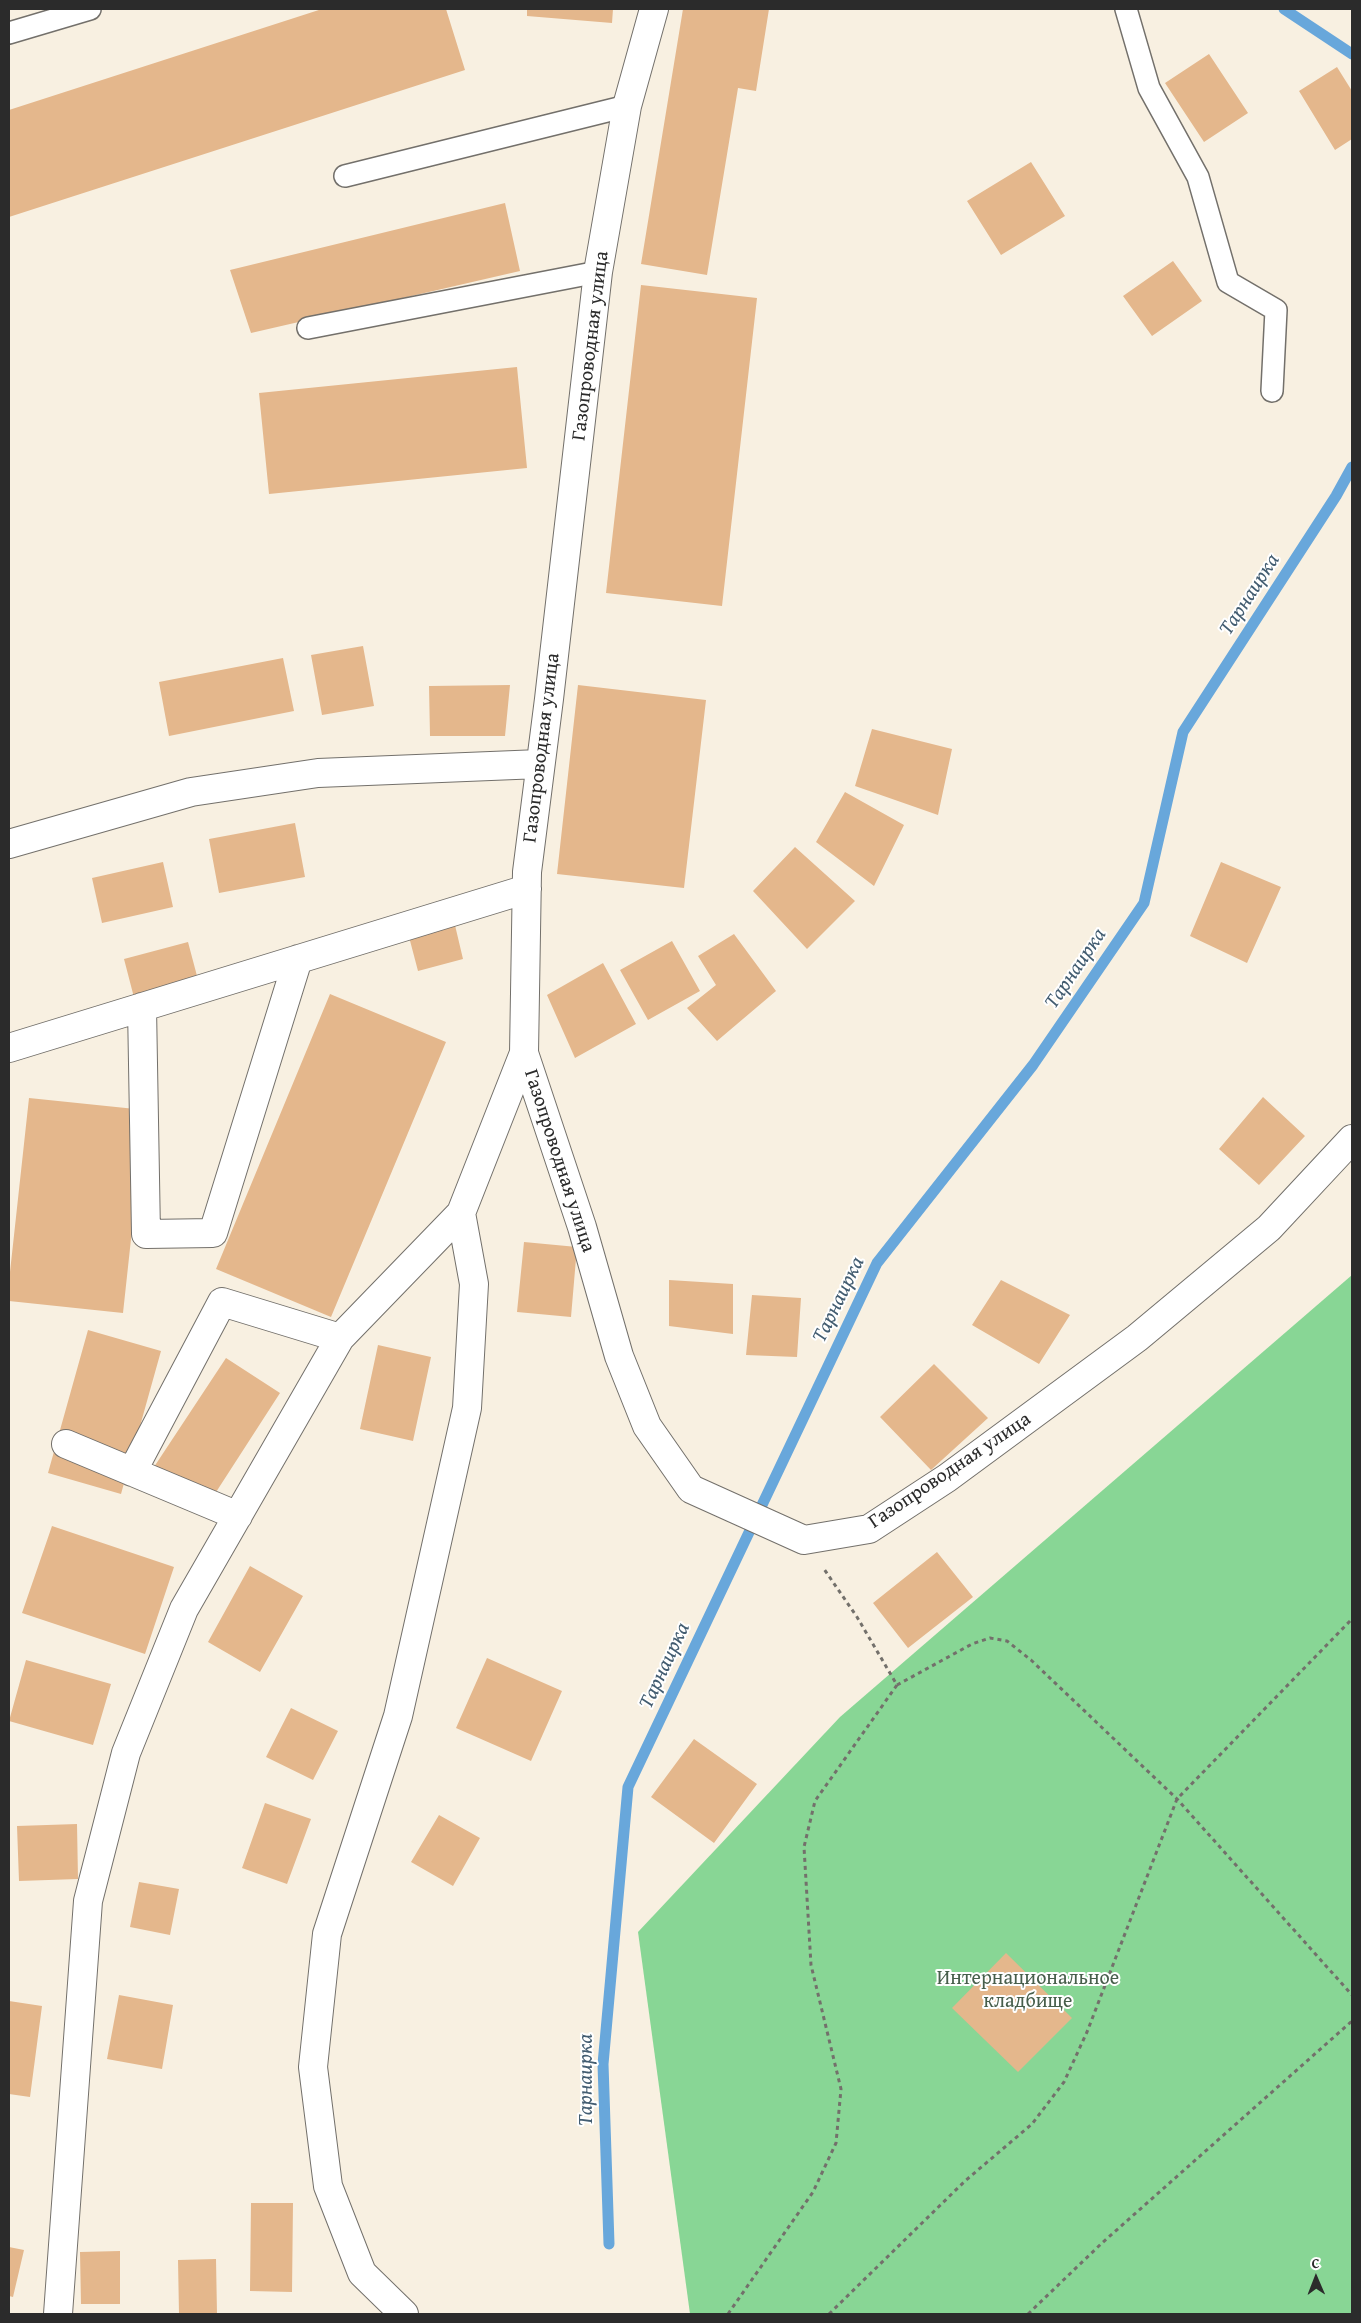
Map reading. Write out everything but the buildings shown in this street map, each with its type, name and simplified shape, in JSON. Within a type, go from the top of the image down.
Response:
[{"type":"street","name":"Газопроводная улица","points":[[654,9],[626,106],[598,272],[527,872],[524,1053],[582,1227],[619,1356],[647,1426],[691,1489],[804,1540],[869,1529],[947,1478],[1137,1338],[1269,1228],[1352,1139]]},
{"type":"street","points":[[9,844],[191,792],[318,773],[540,764]]},
{"type":"street","points":[[9,1048],[527,889]]},
{"type":"street","points":[[142,1007],[146,1234],[213,1233],[298,959]]},
{"type":"street","points":[[58,2314],[88,1901],[126,1753],[184,1609],[340,1338],[461,1213],[524,1053]]},
{"type":"street","points":[[404,2314],[362,2273],[328,2186],[313,2067],[327,1934],[398,1716],[467,1408],[474,1284],[461,1213]]},
{"type":"street","points":[[132,1472],[222,1302],[340,1338]]},
{"type":"street","points":[[66,1444],[238,1516]]},
{"type":"lane","points":[[9,33],[90,9]]},
{"type":"lane","points":[[1126,9],[1149,88],[1198,177],[1228,282],[1276,310],[1272,391]]},
{"type":"lane","points":[[345,176],[626,106]]},
{"type":"lane","points":[[308,328],[598,272]]},
{"type":"path","points":[[804,1540],[857,1618],[897,1685]]},
{"type":"path","points":[[829,2314],[966,2181],[1032,2124],[1064,2082],[1087,2032],[1177,1799],[1352,1619]]},
{"type":"path","points":[[728,2314],[813,2192],[836,2143],[841,2089],[811,1966],[804,1847],[815,1801],[897,1685],[972,1644],[990,1638],[1007,1642],[1031,1660],[1177,1799],[1352,1995]]},
{"type":"path","points":[[1028,2314],[1102,2243],[1352,2021]]},
{"type":"green space","name":"Интернациональное кладбище","points":[[1352,1275],[1352,2314],[690,2314],[638,1932],[840,1717]]},
{"type":"waterway","name":"Тарнаирка","points":[[1284,9],[1352,54]]},
{"type":"waterway","name":"Тарнаирка","points":[[609,2244],[603,2064],[628,1787],[877,1263],[1033,1065],[1144,903],[1183,732],[1336,496],[1352,467]]}]
